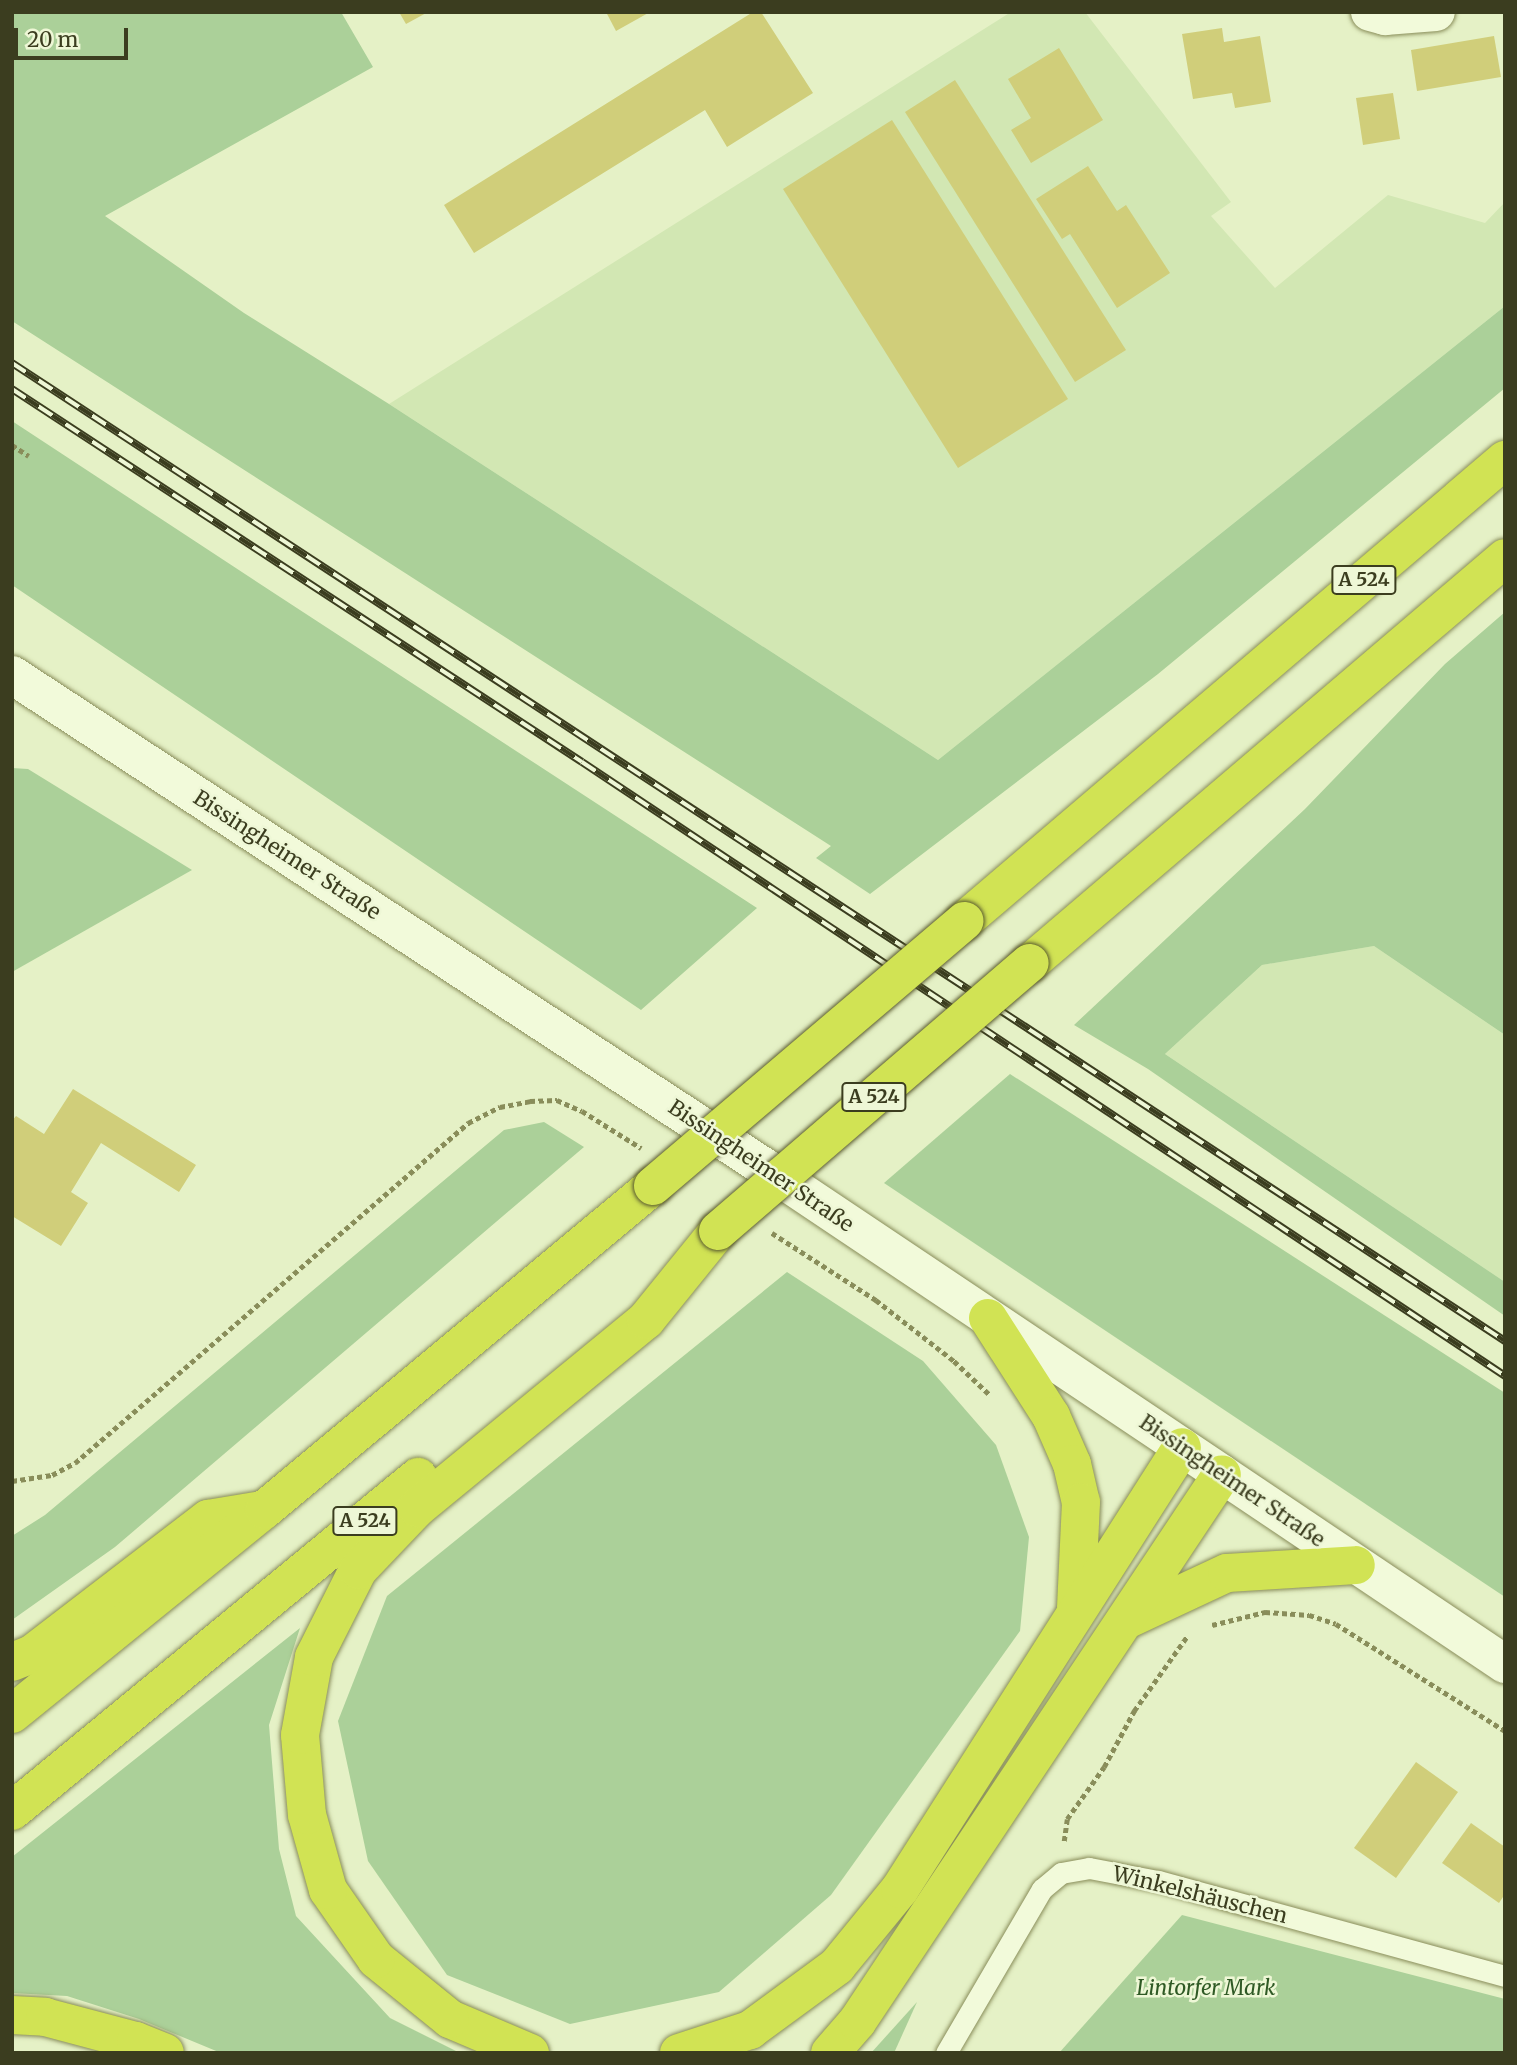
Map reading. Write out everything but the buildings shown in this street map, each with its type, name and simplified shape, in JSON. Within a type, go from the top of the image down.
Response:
[{"type":"highway","name":"A 524","points":[[12,1714],[264,1510],[653,1171],[964,921],[1505,460]]},
{"type":"highway","name":"A 524","points":[[12,1811],[718,1231],[1505,558]]},
{"type":"highway","points":[[530,2053],[450,2019],[376,1959],[328,1890],[307,1815],[300,1735],[314,1657],[358,1570],[391,1535],[417,1508],[646,1320],[718,1231]]},
{"type":"highway","points":[[988,1318],[1051,1416],[1072,1464],[1081,1502],[1075,1616]]},
{"type":"highway","points":[[679,2053],[750,2030],[837,1966],[900,1889],[1182,1447]]},
{"type":"highway","points":[[830,2053],[857,2022],[1138,1614],[1222,1474]]},
{"type":"highway","points":[[12,1662],[32,1654],[208,1519],[264,1510]]},
{"type":"highway","points":[[1138,1614],[1227,1573],[1356,1565]]},
{"type":"highway","points":[[12,2015],[45,2017],[136,2040],[165,2053]]},
{"type":"street","points":[[1370,12],[1385,16],[1436,12]]},
{"type":"street","name":"Bissingheimer Straße","points":[[12,675],[764,1167],[1505,1664]]},
{"type":"lane","name":"Winkelshäuschen","points":[[1061,1873],[1090,1868],[1158,1881],[1505,1976]]},
{"type":"lane","points":[[946,2053],[1042,1889],[1061,1873]]},
{"type":"path","points":[[12,445],[29,456]]},
{"type":"path","points":[[12,1480],[52,1475],[75,1462],[468,1123],[500,1107],[530,1101],[557,1100],[582,1111],[653,1171]]},
{"type":"path","points":[[769,1231],[876,1300],[954,1361],[995,1400]]},
{"type":"path","points":[[1138,1614],[1195,1626],[1213,1625],[1265,1612],[1309,1615],[1336,1624],[1505,1731]]},
{"type":"path","points":[[1061,1873],[1067,1819],[1104,1767],[1134,1711],[1195,1626]]},
{"type":"green space","points":[[12,12],[341,12],[373,67],[105,216],[244,313],[938,760],[1505,306],[1505,388],[1158,674],[870,894],[816,858],[831,846],[12,321]]},
{"type":"green space","points":[[1011,12],[1085,12],[1231,202],[1211,216],[1275,288],[1388,195],[1485,223],[1505,202],[1505,306],[938,760],[389,404]]},
{"type":"green space","points":[[12,421],[757,908],[641,1010],[12,585]]},
{"type":"green space","points":[[1505,612],[1505,1035],[1374,946],[1262,965],[1165,1054],[1505,1282],[1505,1316],[1148,1069],[1074,1025],[1305,809],[1445,664]]},
{"type":"green space","points":[[12,768],[28,769],[192,870],[12,972]]},
{"type":"green space","points":[[1374,946],[1505,1035],[1505,1282],[1165,1054],[1262,965]]},
{"type":"green space","points":[[1010,1074],[1505,1393],[1505,1597],[884,1183]]},
{"type":"green space","points":[[544,1122],[584,1147],[115,1547],[12,1620],[12,1536],[45,1515],[504,1130]]},
{"type":"green space","points":[[787,1272],[923,1361],[996,1445],[1029,1537],[1020,1631],[831,1895],[719,1992],[570,2024],[447,1975],[368,1861],[338,1721],[387,1596]]},
{"type":"green space","points":[[300,1628],[269,1725],[279,1849],[296,1916],[390,2018],[460,2053],[221,2053],[139,2019],[67,1996],[12,1993],[12,1857]]},
{"type":"green space","name":"Lintorfer Mark","points":[[1182,1915],[1505,1999],[1505,2053],[1059,2053]]},
{"type":"green space","points":[[917,2002],[894,2053],[871,2053]]},
{"type":"railway","points":[[12,363],[1505,1341]]},
{"type":"railway","points":[[12,389],[582,762],[1505,1376]]}]
